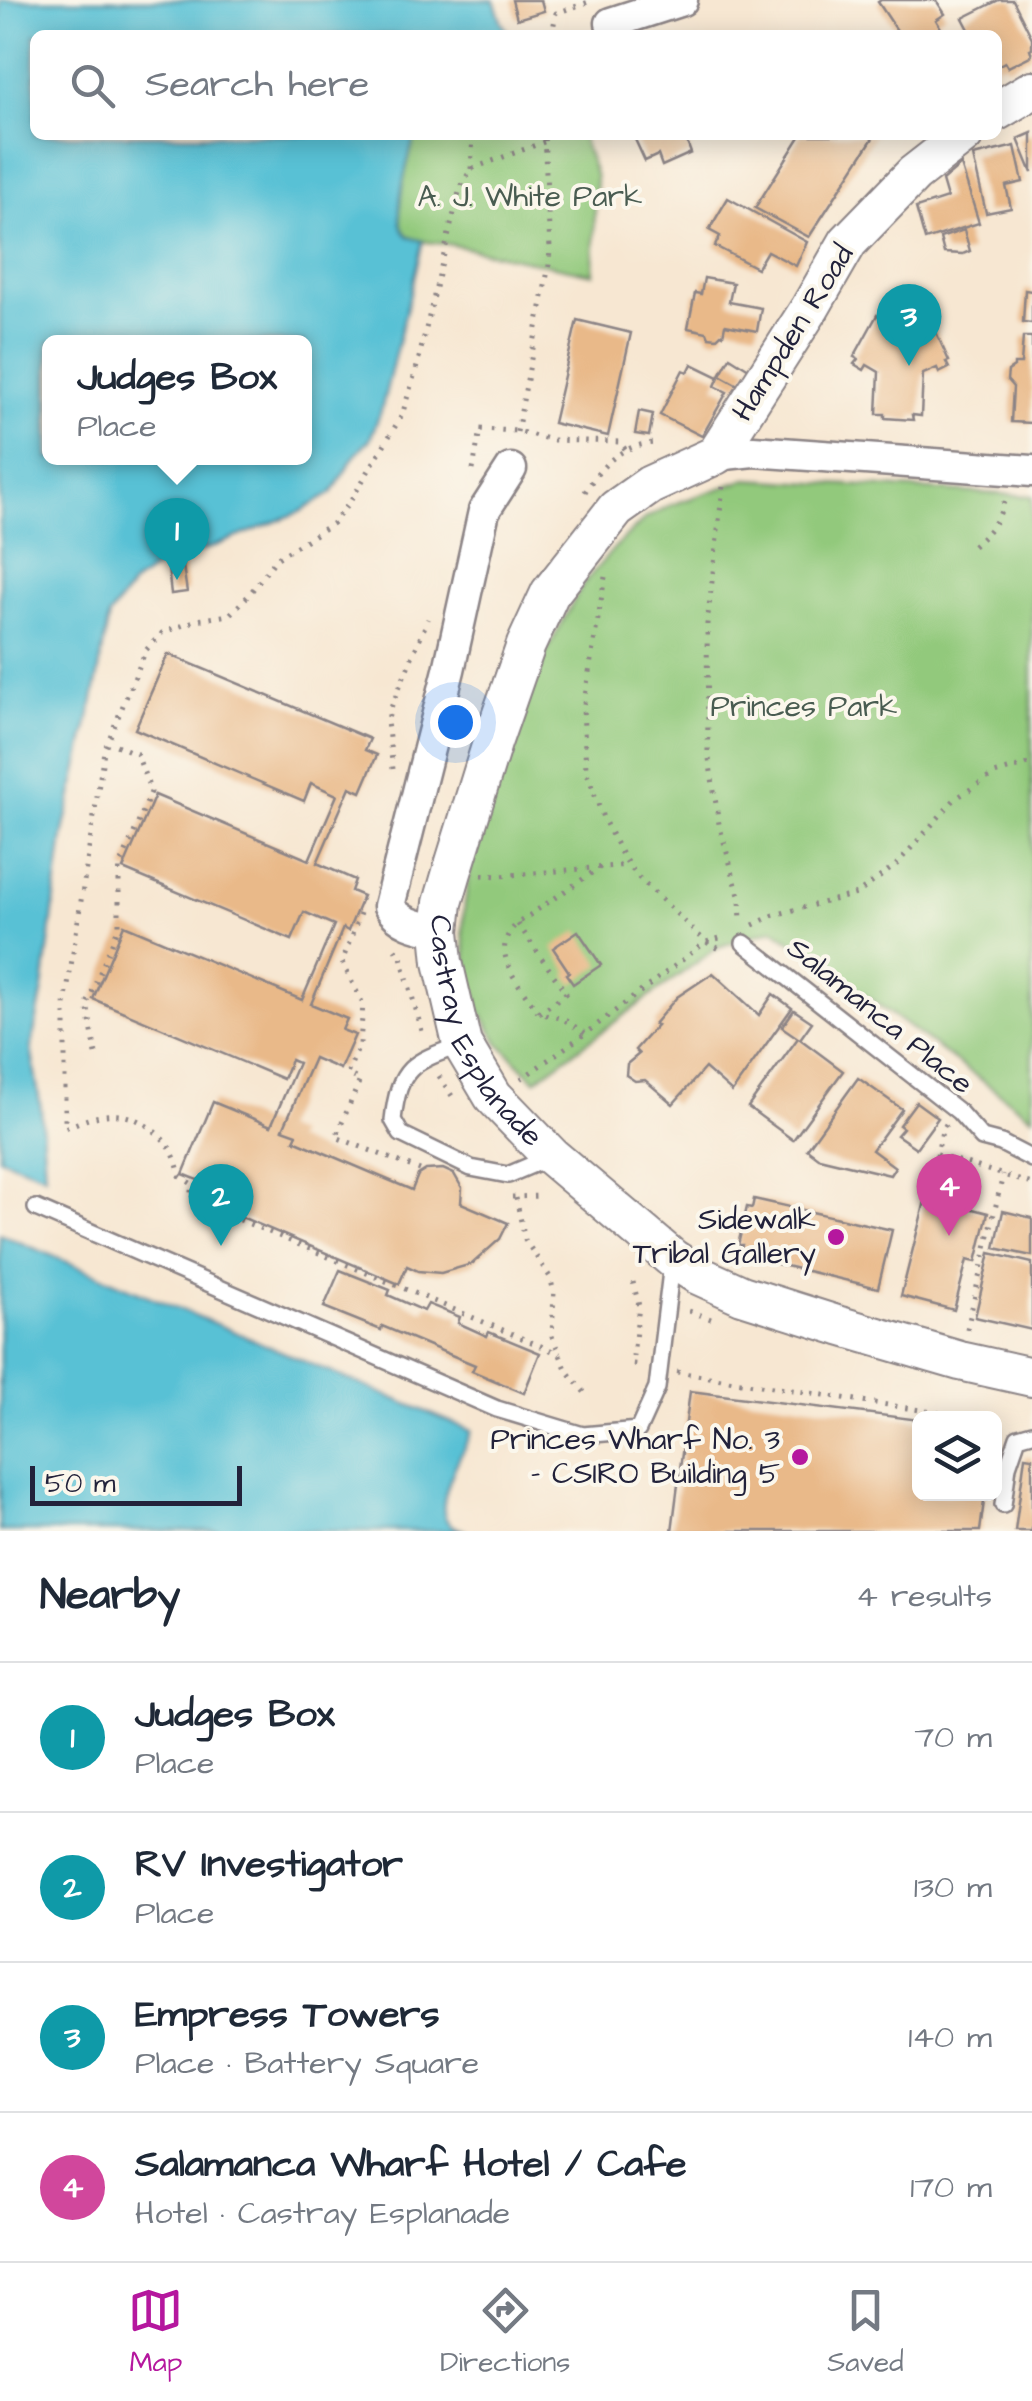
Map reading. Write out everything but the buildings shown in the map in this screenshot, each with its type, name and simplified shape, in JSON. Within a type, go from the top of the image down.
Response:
[{"type":"street","points":[[603,11],[682,0]]},
{"type":"street","points":[[1002,108],[1032,90]]},
{"type":"street","name":"Hampden Road","points":[[716,455],[848,242],[914,174],[958,140]]},
{"type":"street","points":[[716,455],[753,451],[1019,470]]},
{"type":"street","name":"Castray Esplanade","points":[[716,455],[628,499],[550,593],[526,646],[443,903],[443,962],[462,1044],[492,1096],[551,1156],[673,1258],[698,1274],[742,1295],[960,1360],[1032,1377]]},
{"type":"street","points":[[440,931],[416,926],[394,915],[389,906],[449,670],[484,510],[511,469]]},
{"type":"lane","name":"Salamanca Place","points":[[743,936],[959,1112],[982,1138],[1032,1159]]},
{"type":"lane","points":[[462,1044],[422,1059],[403,1076],[393,1120],[401,1134],[471,1168],[493,1173],[508,1175],[551,1156]]},
{"type":"lane","points":[[36,1208],[498,1409],[583,1436],[638,1430],[657,1388],[673,1258]]},
{"type":"lane","points":[[1003,1505],[1008,1466],[1018,1437],[1032,1433]]},
{"type":"path","points":[[553,30],[556,14],[603,11]]},
{"type":"path","points":[[473,140],[471,169],[460,188],[402,415],[350,502],[332,523],[276,560],[229,615],[197,620],[162,633],[146,650],[108,741],[65,1004],[65,1128],[108,1114],[136,1117],[175,1154],[180,1176],[192,1184],[190,1199],[560,1354]]},
{"type":"path","points":[[471,169],[542,140]]},
{"type":"path","points":[[517,432],[550,248],[544,140]]},
{"type":"path","points":[[479,445],[480,429],[552,440],[620,442],[626,449]]},
{"type":"path","points":[[578,504],[596,474],[626,449],[640,443],[674,443]]},
{"type":"path","points":[[716,455],[724,480],[707,624],[708,752],[718,824],[740,899],[743,936]]},
{"type":"path","points":[[973,546],[992,530],[1019,470]]},
{"type":"path","points":[[604,578],[583,708],[586,770],[628,865],[706,942]]},
{"type":"path","points":[[96,1054],[87,1004],[119,926],[120,869],[151,792],[137,754],[108,741]]},
{"type":"path","points":[[527,1087],[522,1077],[586,1034],[706,942],[743,936],[774,914],[858,894],[896,866],[955,800],[994,774],[1032,763]]},
{"type":"path","points":[[498,876],[628,865]]},
{"type":"path","points":[[586,1034],[563,1018],[540,1013],[508,968],[504,941],[518,923],[602,866]]},
{"type":"path","points":[[360,1044],[362,1004],[342,962],[363,907],[389,906]]},
{"type":"path","points":[[518,923],[566,993],[540,1013]]},
{"type":"path","points":[[960,1360],[1010,1147]]},
{"type":"path","points":[[516,1198],[525,1240],[550,1278],[554,1292],[552,1336],[567,1371],[589,1398]]},
{"type":"path","points":[[633,1282],[639,1306],[632,1364],[927,1411]]},
{"type":"green space","name":"A. J. White Park","points":[[414,140],[583,140],[596,177],[593,274],[411,238],[402,227],[400,216]]},
{"type":"green space","name":"Princes Park","points":[[747,479],[1032,496],[1032,1117],[774,929],[718,947],[535,1080],[499,1043],[479,1010],[463,933],[470,866],[539,665],[583,584],[645,519],[671,505]]},
{"type":"water","points":[[0,0],[494,0],[507,30],[30,30],[30,140],[414,140],[402,188],[400,217],[408,236],[423,241],[381,411],[370,439],[332,493],[300,512],[160,564],[133,584],[109,616],[63,837],[43,989],[31,1048],[41,1109],[45,1175],[0,1158]]},
{"type":"water","points":[[0,1234],[472,1431],[450,1479],[444,1506],[450,1524],[466,1531],[0,1531]]},
{"type":"place","name":"Empress Towers","points":[[909,366]]},
{"type":"place","name":"Judges Box","points":[[177,580]]},
{"type":"place","name":"Salamanca Wharf Hotel / Cafe","points":[[949,1236]]},
{"type":"place","name":"Sidewalk Tribal Gallery","points":[[836,1237]]},
{"type":"place","name":"RV Investigator","points":[[221,1246]]},
{"type":"place","name":"Princes Wharf No. 3 - CSIRO Building 5","points":[[800,1457]]}]
